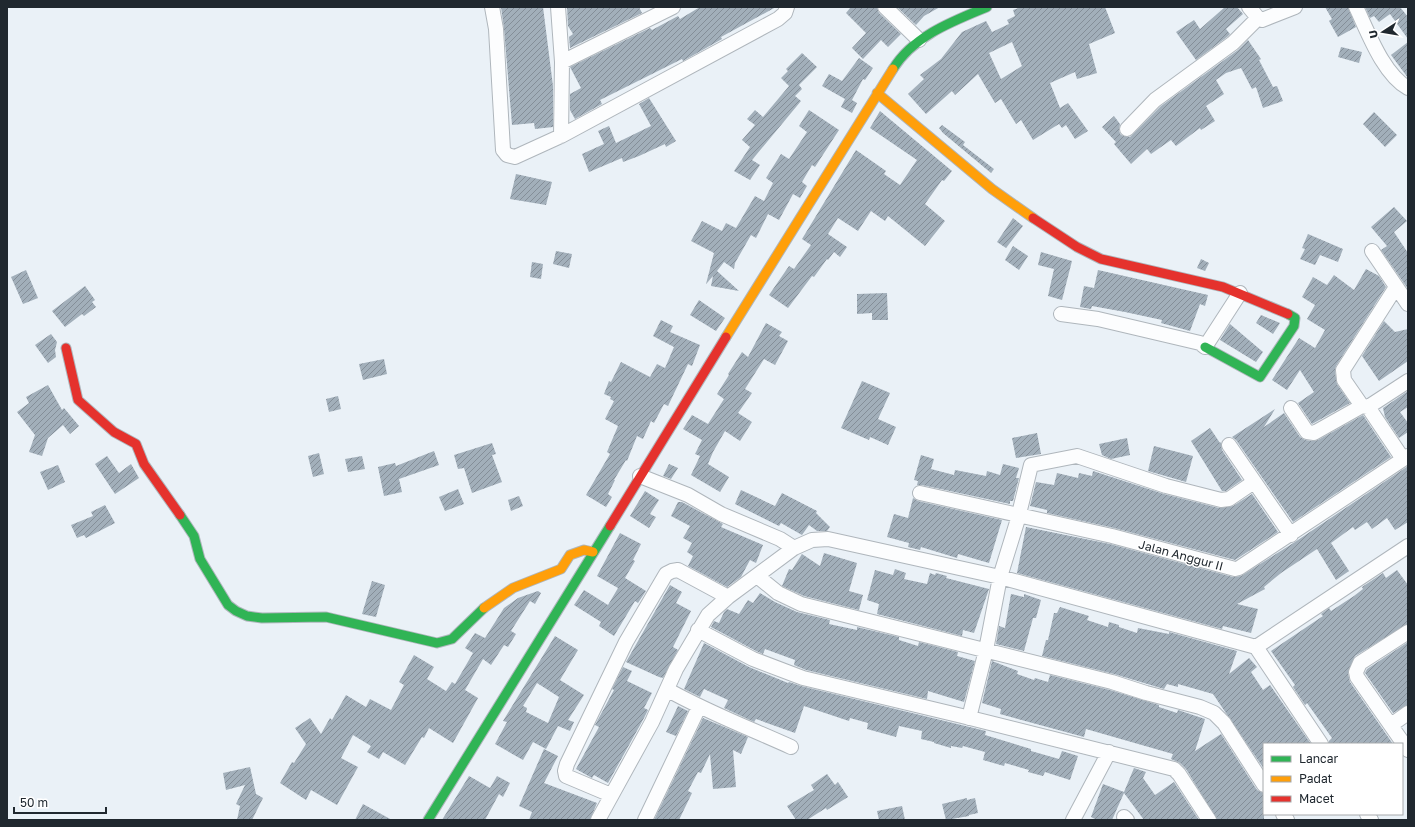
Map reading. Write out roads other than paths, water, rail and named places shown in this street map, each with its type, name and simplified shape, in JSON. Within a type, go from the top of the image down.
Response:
[{"type":"street","points":[[492,7],[496,29],[503,150],[507,155],[514,157],[520,156],[561,136],[778,19],[785,13],[787,7]]},
{"type":"street","points":[[558,7],[562,62],[561,136]]},
{"type":"street","points":[[562,62],[673,7]]},
{"type":"street","points":[[885,7],[919,40]]},
{"type":"street","points":[[428,820],[895,65],[919,40],[953,21],[986,7]]},
{"type":"street","points":[[1127,129],[1155,100],[1233,43],[1253,12],[1262,20],[1295,7]]},
{"type":"street","points":[[1356,7],[1381,59],[1398,82],[1408,88]]},
{"type":"street","points":[[877,94],[992,189],[1052,232],[1077,247],[1101,259],[1223,287],[1240,293],[1291,315],[1294,318],[1294,326],[1260,376],[1200,343],[1098,319],[1061,314]]},
{"type":"street","points":[[1372,251],[1408,304]]},
{"type":"street","points":[[1396,287],[1343,370],[1344,380],[1406,457]]},
{"type":"street","points":[[1206,346],[1240,293]]},
{"type":"street","points":[[66,348],[78,400],[114,432],[136,444],[144,464],[194,536],[200,559],[228,605],[247,616],[262,618],[326,617],[437,643],[452,639],[483,608],[513,588],[552,574],[561,569],[570,555],[584,550],[593,552]]},
{"type":"street","points":[[1291,408],[1307,432],[1314,433],[1365,407],[1408,380]]},
{"type":"street","points":[[1229,445],[1290,535]]},
{"type":"street","points":[[969,718],[986,650],[1000,577],[1031,465],[1077,456],[1166,486],[1212,499],[1229,499],[1254,482]]},
{"type":"street","name":"Jalan Anggur II","points":[[920,493],[1112,536],[1235,569],[1239,568],[1290,535],[1406,457]]},
{"type":"street","points":[[640,476],[688,495],[721,514],[780,539],[794,548]]},
{"type":"street","points":[[598,820],[668,690],[676,669],[708,615],[728,597],[794,548],[812,540],[828,539],[1000,577],[1256,647],[1320,743]]},
{"type":"street","points":[[1256,647],[1408,546]]},
{"type":"street","points":[[612,795],[566,776],[565,771],[626,642],[666,574],[672,570],[678,570],[728,597]]},
{"type":"street","points":[[757,576],[778,593],[801,604],[1112,682],[1146,693],[1200,707],[1214,713],[1224,723],[1263,783]]},
{"type":"street","points":[[698,630],[753,659],[803,678],[1174,769],[1179,774],[1209,820]]},
{"type":"street","points":[[1408,632],[1360,663],[1356,668],[1357,677],[1408,750]]},
{"type":"street","points":[[668,690],[699,707],[730,719],[790,747]]},
{"type":"street","points":[[645,820],[699,707]]},
{"type":"street","points":[[1391,725],[1408,713]]},
{"type":"street","points":[[1073,820],[1109,752]]}]
